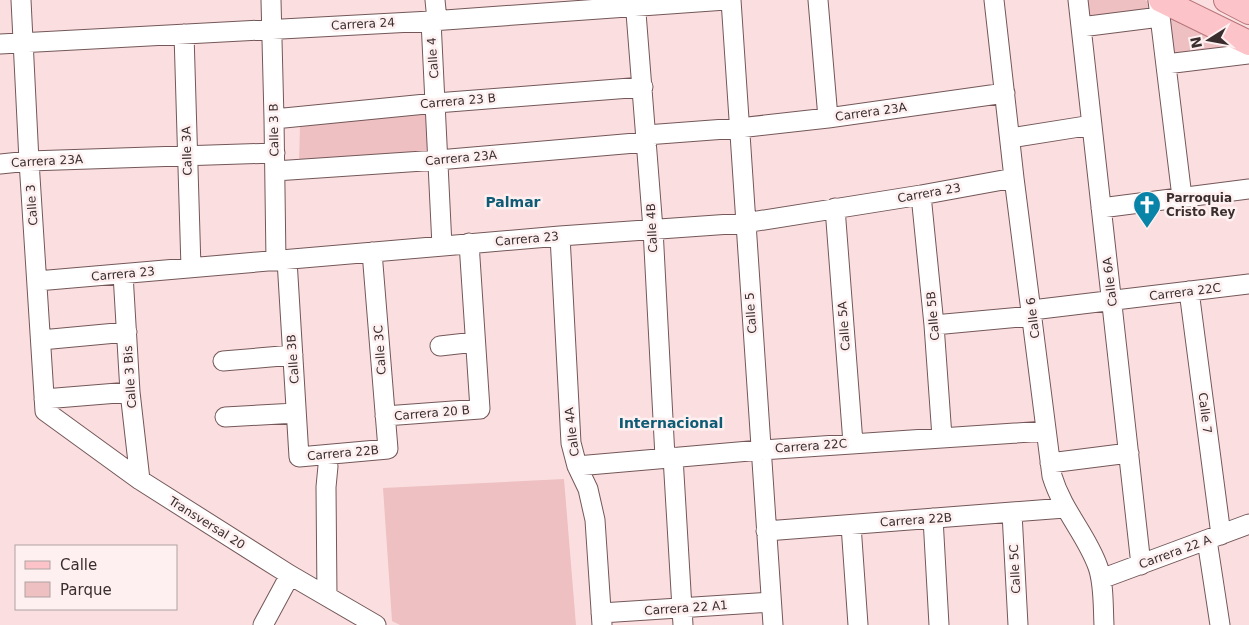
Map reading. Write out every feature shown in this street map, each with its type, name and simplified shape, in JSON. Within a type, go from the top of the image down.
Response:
[{"type":"main road","points":[[1226,0],[1249,12]]},
{"type":"main road","points":[[1159,6],[1249,43]]},
{"type":"street","name":"Calle 3","points":[[21,0],[45,405]]},
{"type":"street","name":"Calle 3 B","points":[[271,0],[275,162],[281,261]]},
{"type":"street","name":"Calle 4","points":[[436,0],[434,20],[436,103],[442,246]]},
{"type":"street","name":"Carrera 24","points":[[0,44],[434,20],[512,7],[726,0]]},
{"type":"street","name":"Calle 5","points":[[732,0],[745,223],[773,625]]},
{"type":"street","points":[[818,0],[828,118]]},
{"type":"street","name":"Calle 6","points":[[994,0],[1014,178],[1050,463],[1057,491],[1065,508],[1096,560],[1101,579],[1104,625]]},
{"type":"street","name":"Calle 6A","points":[[1078,0],[1141,565]]},
{"type":"street","name":"Calle 4B","points":[[635,3],[643,87],[669,457],[683,616]]},
{"type":"street","points":[[1081,27],[1159,6],[1182,197]]},
{"type":"street","name":"Calle 3A","points":[[184,34],[191,268]]},
{"type":"street","points":[[1166,64],[1249,54]]},
{"type":"street","name":"Carrera 23 B","points":[[274,119],[436,103],[643,87]]},
{"type":"street","name":"Carrera 23A","points":[[0,164],[29,160],[188,155],[275,162],[438,160],[828,118],[1005,93]]},
{"type":"street","points":[[1010,138],[1092,125]]},
{"type":"street","name":"Carrera 23","points":[[37,280],[281,261],[560,236],[745,223],[1014,178]]},
{"type":"street","points":[[1101,208],[1249,189]]},
{"type":"street","name":"Calle 5B","points":[[921,195],[934,325],[942,437]]},
{"type":"street","name":"Calle 5A","points":[[835,208],[853,443]]},
{"type":"street","name":"Calle 4A","points":[[560,236],[571,443],[577,466],[588,489],[595,520],[601,619]]},
{"type":"street","points":[[440,346],[475,342],[469,244]]},
{"type":"street","name":"Calle 3C","points":[[372,252],[388,449]]},
{"type":"street","name":"Calle 3B","points":[[281,261],[293,355],[299,457]]},
{"type":"street","name":"Calle 3 Bis","points":[[123,274],[130,392],[140,480]]},
{"type":"street","name":"Carrera 22C","points":[[934,325],[1032,313],[1112,300],[1249,284]]},
{"type":"street","name":"Calle 7","points":[[1189,291],[1214,538],[1220,625]]},
{"type":"street","points":[[41,340],[127,332]]},
{"type":"street","name":"Carrera 20 B","points":[[385,416],[480,409],[475,342]]},
{"type":"street","points":[[223,361],[293,355]]},
{"type":"street","points":[[45,405],[130,392]]},
{"type":"street","name":"Transversal 20","points":[[45,405],[140,480],[290,575],[376,625]]},
{"type":"street","points":[[225,417],[296,413]]},
{"type":"street","name":"Carrera 22C","points":[[577,466],[853,443],[1046,431]]},
{"type":"street","name":"Carrera 22B","points":[[299,457],[388,449]]},
{"type":"street","points":[[1050,463],[1129,453]]},
{"type":"street","points":[[327,596],[326,487],[328,466]]},
{"type":"street","name":"Carrera 22B","points":[[766,530],[1065,508]]},
{"type":"street","name":"Calle 5C","points":[[1012,513],[1018,625]]},
{"type":"street","points":[[933,518],[940,625]]},
{"type":"street","name":"Carrera 22 A","points":[[1101,579],[1249,524]]},
{"type":"street","points":[[851,525],[858,625]]},
{"type":"street","points":[[263,625],[290,575]]},
{"type":"street","name":"Carrera 22 A1","points":[[601,619],[683,616],[771,602]]},
{"type":"green space","points":[[1086,0],[1145,0],[1151,3],[1153,12],[1088,19]]},
{"type":"green space","points":[[1165,10],[1244,50],[1171,57]]},
{"type":"green space","points":[[428,114],[432,153],[299,163],[300,125]]},
{"type":"green space","points":[[564,479],[576,625],[400,625],[392,621],[383,488]]},
{"type":"place","name":"Parroquia Cristo Rey","points":[[1147,229]]},
{"type":"district","name":"Palmar","points":[[513,202]]},
{"type":"district","name":"Internacional","points":[[671,423]]}]
